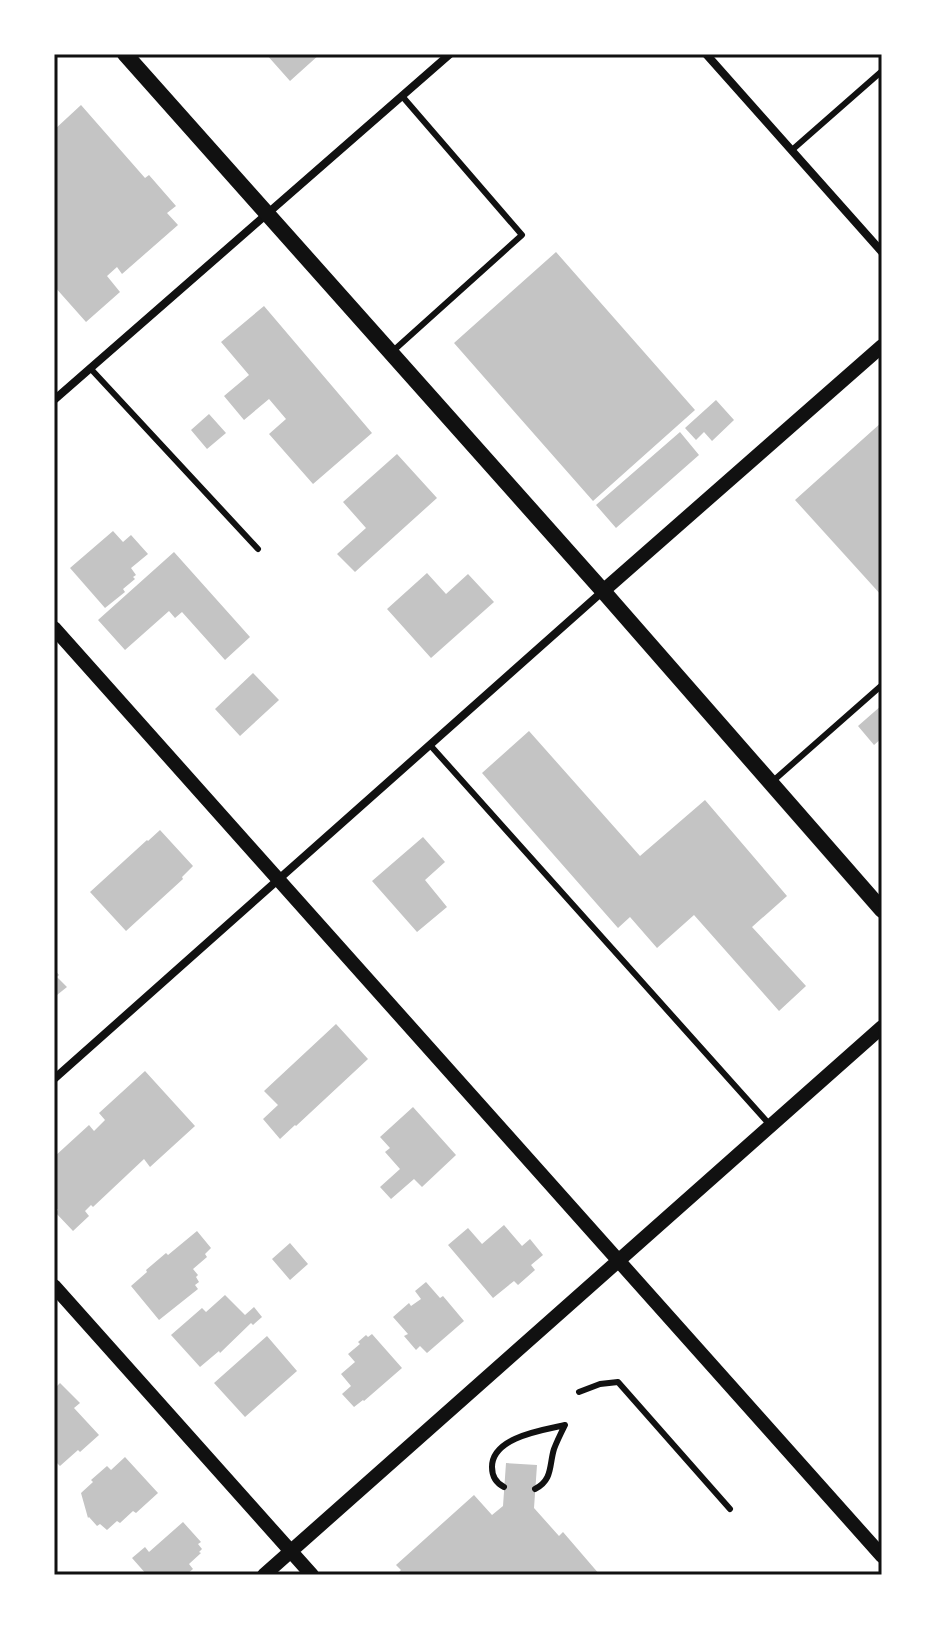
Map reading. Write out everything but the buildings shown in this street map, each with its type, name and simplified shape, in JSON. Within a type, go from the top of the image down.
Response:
[{"type":"main road","points":[[125,54],[882,910]]},
{"type":"street","points":[[54,400],[450,54]]},
{"type":"street","points":[[706,54],[882,252]]},
{"type":"street","points":[[54,1079],[882,346]]},
{"type":"street","points":[[54,628],[882,1556]]},
{"type":"street","points":[[264,1575],[882,1027]]},
{"type":"street","points":[[54,1286],[312,1575]]},
{"type":"lane","points":[[792,150],[882,71]]},
{"type":"lane","points":[[391,353],[522,235],[402,96]]},
{"type":"lane","points":[[90,368],[258,549]]},
{"type":"lane","points":[[771,783],[882,685]]},
{"type":"lane","points":[[430,745],[770,1125]]},
{"type":"lane","points":[[579,1392],[600,1384],[618,1382],[730,1509]]},
{"type":"lane","points":[[504,1487],[496,1483],[491,1472],[492,1460],[499,1449],[533,1432],[565,1425],[553,1452],[549,1477],[535,1489]]}]
